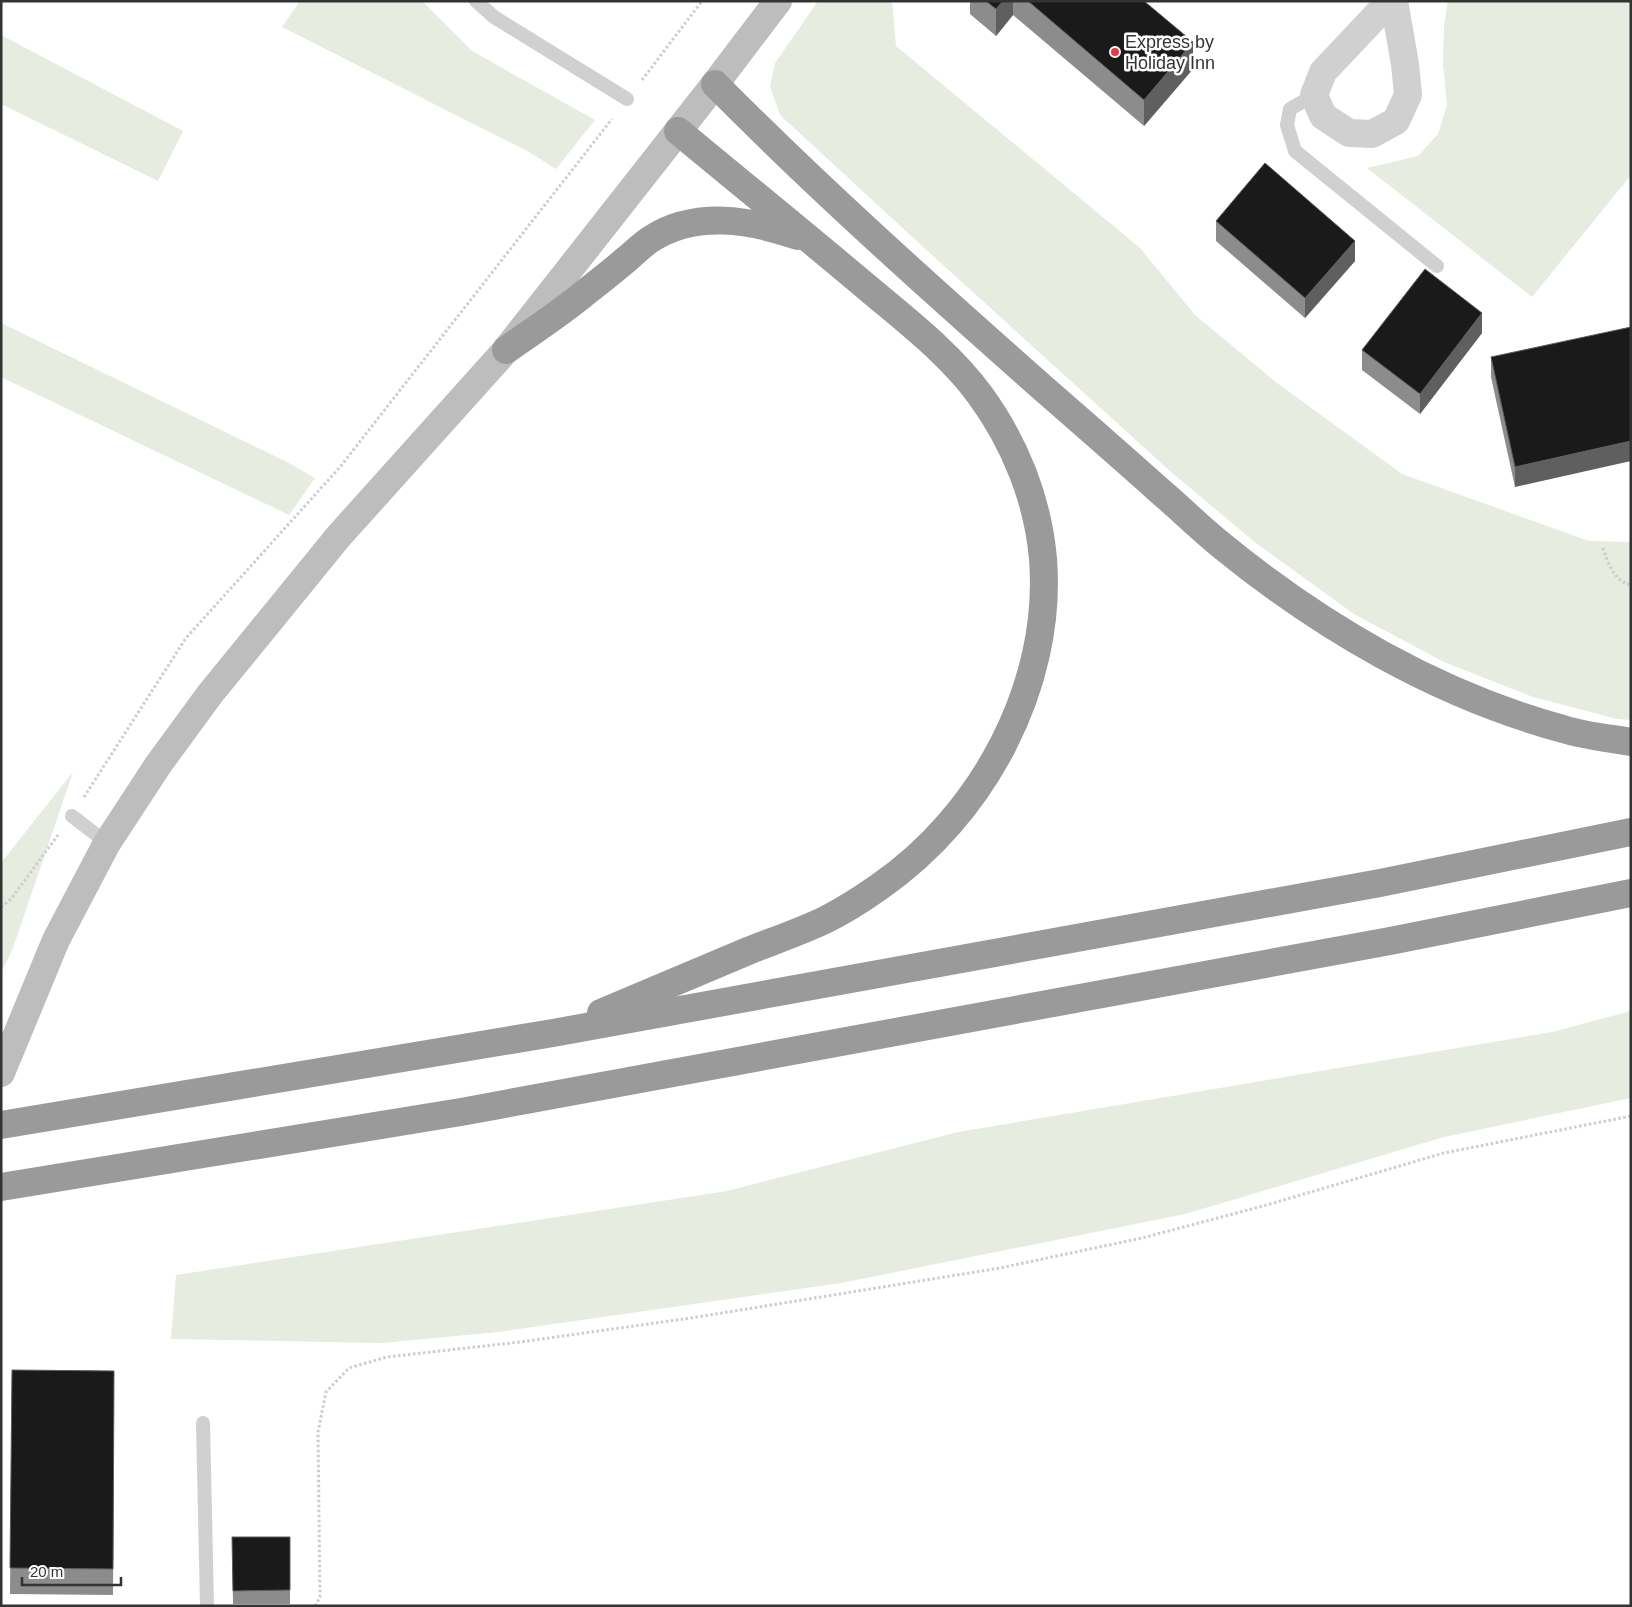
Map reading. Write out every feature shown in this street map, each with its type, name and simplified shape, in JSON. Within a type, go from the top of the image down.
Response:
[{"type":"highway","points":[[715,84],[768,138],[985,336],[1221,545],[1290,597],[1343,632],[1450,689],[1512,714],[1566,730],[1631,742]]},
{"type":"highway","points":[[552,1033],[826,920],[880,887],[926,849],[958,814],[990,771],[1010,730],[1026,689],[1038,644],[1042,615],[1043,559],[1037,519],[1024,474],[1005,434],[978,393],[944,355],[811,240],[678,131]]},
{"type":"highway","points":[[506,350],[574,302],[650,239],[671,228],[714,219],[780,230],[811,240]]},
{"type":"highway","points":[[1,1125],[552,1033],[1380,883],[1631,832]]},
{"type":"highway","points":[[1,1187],[461,1112],[1390,941],[1631,893]]},
{"type":"main road","points":[[1,1073],[56,940],[107,843],[158,765],[216,686],[344,530],[506,350],[778,1]]},
{"type":"street","points":[[1390,1],[1323,72],[1314,95],[1323,116],[1350,133],[1372,134],[1396,121],[1408,95],[1405,64],[1394,1]]},
{"type":"lane","points":[[476,1],[494,17],[627,99]]},
{"type":"lane","points":[[1314,95],[1290,109],[1287,125],[1295,152],[1437,266]]},
{"type":"lane","points":[[72,816],[107,843]]},
{"type":"lane","points":[[203,1423],[208,1606]]},
{"type":"path","points":[[1,907],[11,899],[72,816],[186,638],[340,467],[702,1]]},
{"type":"path","points":[[1603,548],[1610,569],[1626,584],[1631,585]]},
{"type":"path","points":[[315,1606],[320,1596],[318,1432],[326,1392],[349,1368],[387,1357],[520,1342],[691,1318],[1000,1268],[1142,1238],[1263,1206],[1444,1153],[1631,1116]]},
{"type":"shaded area","points":[[300,1],[422,1],[472,51],[595,120],[556,169],[529,152],[282,27]]},
{"type":"shaded area","points":[[818,1],[892,1],[896,46],[1140,248],[1195,315],[1277,383],[1402,474],[1589,541],[1631,542],[1631,720],[1617,719],[1533,697],[1444,662],[1354,614],[1256,543],[1170,471],[780,115],[770,86],[775,63]]},
{"type":"shaded area","points":[[1448,1],[1631,1],[1631,175],[1532,297],[1367,168],[1418,156],[1438,134],[1447,105],[1443,64],[1444,25]]},
{"type":"shaded area","points":[[1,35],[183,131],[158,181],[1,104]]},
{"type":"shaded area","points":[[1,323],[287,462],[315,478],[289,515],[1,377]]},
{"type":"shaded area","points":[[73,772],[13,948],[1,973],[1,863]]},
{"type":"shaded area","points":[[1631,1011],[1631,1098],[1444,1137],[1185,1214],[841,1283],[498,1332],[382,1343],[171,1339],[176,1275],[727,1191],[958,1132],[1552,1032]]},
{"type":"building","points":[[986,1],[1003,1],[996,9]]},
{"type":"building","points":[[1028,1],[1144,1],[1193,42],[1144,100]]},
{"type":"building","points":[[1265,163],[1355,241],[1305,298],[1216,221]]},
{"type":"building","points":[[1425,269],[1482,313],[1420,394],[1362,350]]},
{"type":"building","points":[[1631,327],[1631,441],[1515,467],[1491,357]]},
{"type":"building","points":[[12,1370],[114,1371],[113,1569],[10,1568]]},
{"type":"building","points":[[232,1537],[290,1537],[290,1590],[233,1591]]},
{"type":"place","name":"Express by Holiday Inn","points":[[1115,52]]}]
